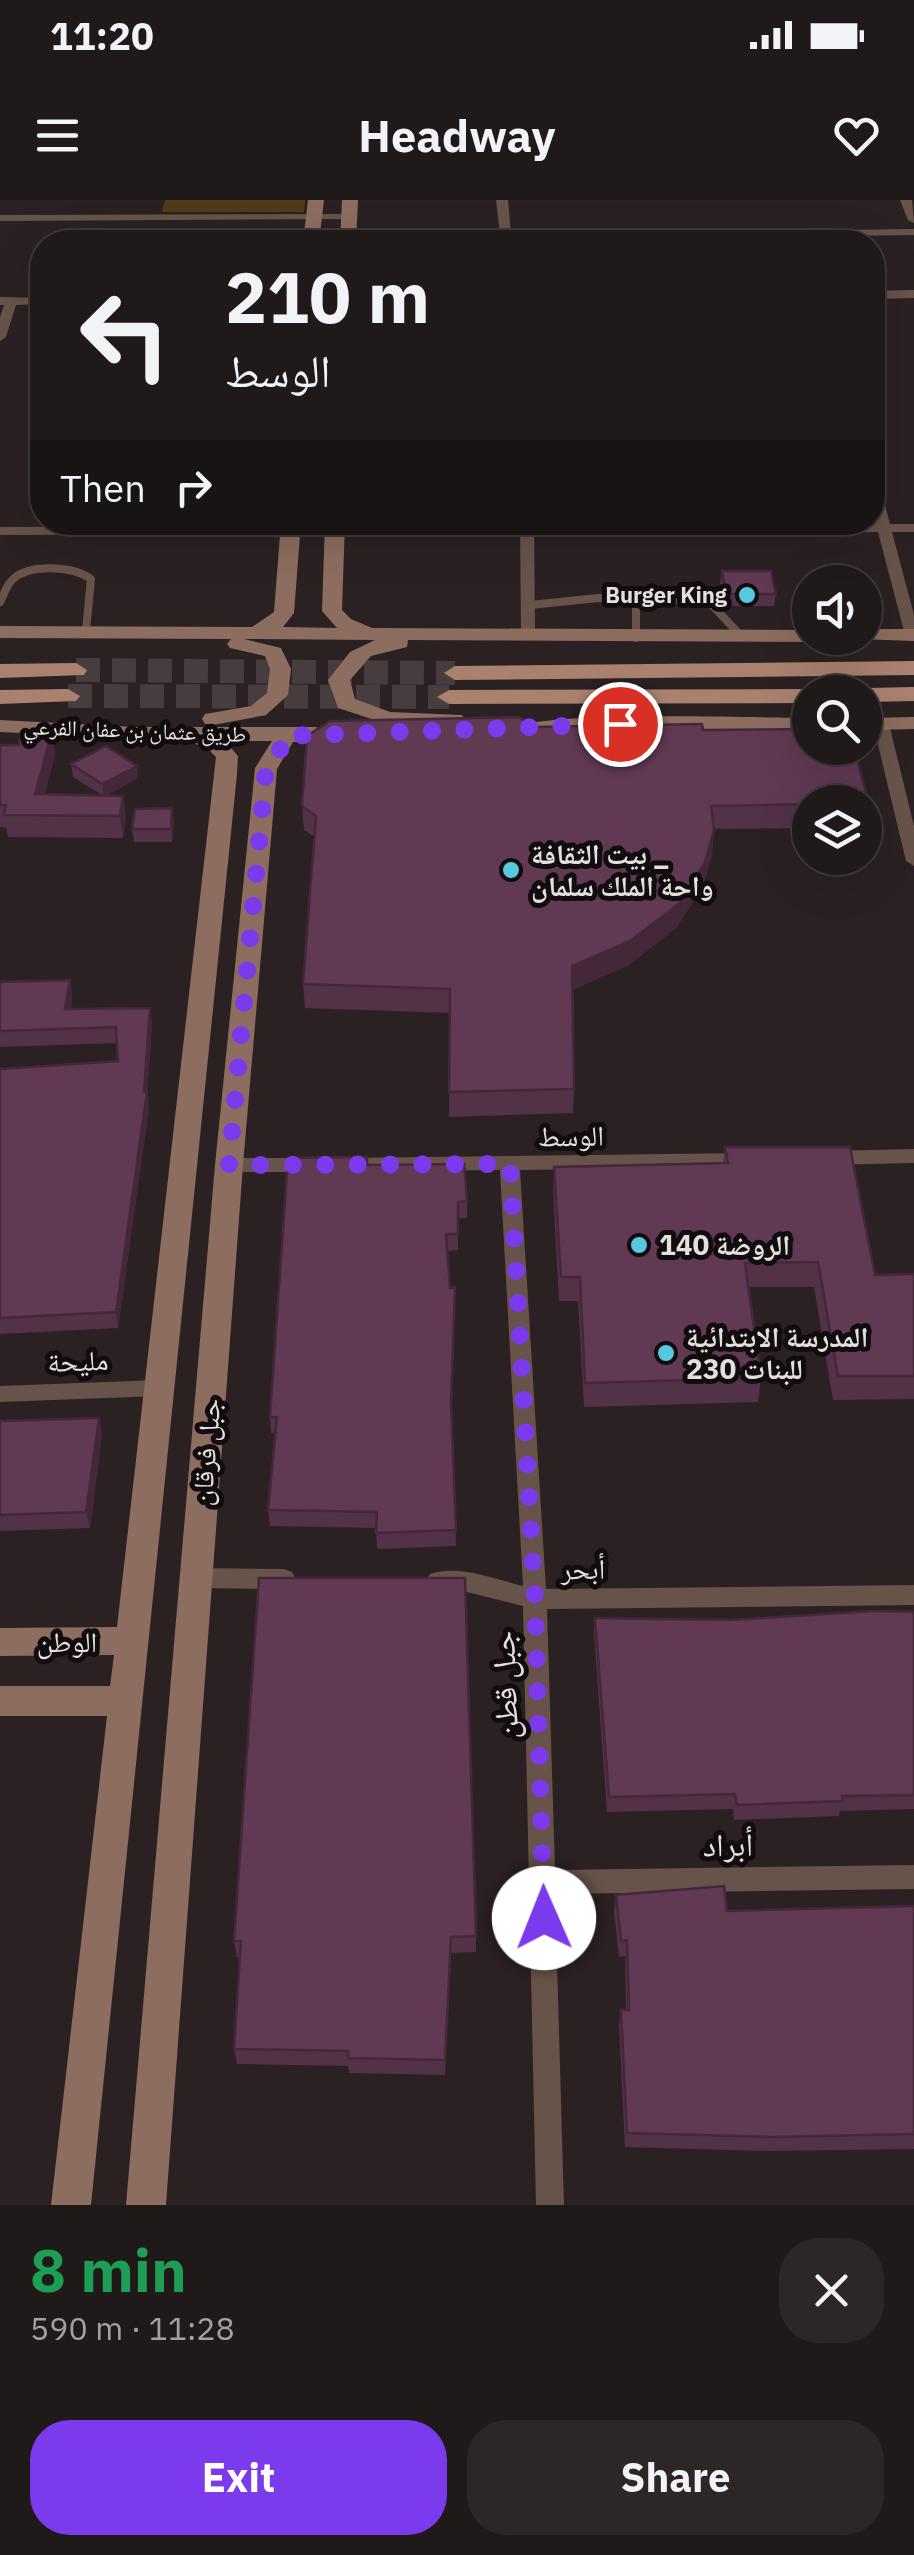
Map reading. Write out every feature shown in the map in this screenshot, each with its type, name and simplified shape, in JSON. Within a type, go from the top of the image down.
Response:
[{"type":"main road","points":[[792,695],[452,685],[914,668]]},
{"type":"main road","points":[[0,670],[76,670]]},
{"type":"main road","points":[[882,695],[914,694]]},
{"type":"main road","points":[[0,696],[68,696]]},
{"type":"street","points":[[148,217],[152,200]]},
{"type":"street","points":[[502,200],[505,230]]},
{"type":"street","points":[[906,200],[914,220]]},
{"type":"street","points":[[0,218],[148,217],[348,225]]},
{"type":"street","points":[[0,229],[314,222]]},
{"type":"street","points":[[885,233],[914,232]]},
{"type":"street","points":[[885,295],[914,294]]},
{"type":"street","points":[[0,337],[5,301]]},
{"type":"street","points":[[882,635],[913,635],[885,525]]},
{"type":"street","points":[[886,528],[914,528]]},
{"type":"street","points":[[0,532],[30,531]]},
{"type":"street","points":[[258,632],[276,624],[284,613],[290,535]]},
{"type":"street","points":[[284,613],[302,621],[326,617],[332,611],[334,535]]},
{"type":"street","points":[[528,535],[528,632]]},
{"type":"street","points":[[332,611],[344,623],[366,631]]},
{"type":"street","points":[[0,632],[792,636]]},
{"type":"street","points":[[371,733],[476,726],[387,718],[364,713],[346,703],[339,680],[353,659],[374,644],[524,642],[591,636]]},
{"type":"street","points":[[0,644],[250,644],[274,652],[284,671],[283,685],[272,703],[230,719],[42,726]]},
{"type":"street","points":[[507,725],[792,724]]},
{"type":"street","points":[[882,724],[914,724]]},
{"type":"street","name":"طريق عثمان بن عفان الفرعي","points":[[0,726],[135,734],[325,734],[284,736],[280,750],[266,768]]},
{"type":"street","points":[[191,734],[216,744],[227,765]]},
{"type":"street","points":[[227,765],[238,746],[257,746],[266,768]]},
{"type":"street","points":[[882,754],[914,861]]},
{"type":"street","name":"جبل فرقان","points":[[71,2205],[227,765]]},
{"type":"street","name":"جبل فرقان","points":[[146,2205],[229,1165],[266,768]]},
{"type":"street","points":[[798,1158],[914,1156]]},
{"type":"street","name":"الوسط","points":[[229,1165],[760,1159]]},
{"type":"street","name":"جبل قطن","points":[[510,1164],[535,1600],[550,2205]]},
{"type":"street","name":"مليحة","points":[[0,1394],[159,1388]]},
{"type":"street","points":[[196,1578],[310,1580]]},
{"type":"street","name":"أبحر","points":[[406,1580],[463,1581],[535,1600],[914,1595]]},
{"type":"street","name":"الوطن","points":[[0,1642],[133,1641]]},
{"type":"street","points":[[0,1702],[127,1701]]},
{"type":"street","name":"أبراد","points":[[543,1882],[914,1877]]},
{"type":"lane","points":[[348,225],[401,230]]},
{"type":"lane","points":[[0,602],[13,579],[32,571],[88,574],[86,630]]},
{"type":"lane","points":[[530,605],[598,598],[706,602],[742,636]]},
{"type":"lane","points":[[636,599],[636,638]]},
{"type":"shaded area","points":[[165,200],[305,200],[304,212],[162,212]]},
{"type":"building","points":[[722,571],[771,571],[776,594],[726,594]]},
{"type":"building","name":"بيت الثقافة _ واحة الملك سلمان","points":[[519,717],[534,727],[702,724],[703,730],[792,729],[792,765],[859,765],[864,785],[792,785],[792,804],[711,806],[714,830],[705,862],[680,903],[630,941],[572,966],[574,1089],[449,1092],[450,989],[303,984],[316,816],[302,806],[307,736],[330,721]]},
{"type":"building","points":[[21,732],[52,732],[35,794],[123,796],[120,816],[4,815],[6,805],[0,805],[0,745],[19,745]]},
{"type":"building","points":[[106,746],[137,766],[102,784],[71,764]]},
{"type":"building","points":[[172,808],[171,829],[132,829],[135,809]]},
{"type":"building","points":[[70,980],[65,1009],[150,1008],[147,1092],[116,1312],[0,1318],[0,1069],[118,1061],[116,1027],[0,1031],[0,982]]},
{"type":"building","points":[[725,1147],[850,1147],[875,1275],[914,1274],[914,1376],[838,1376],[818,1262],[745,1263],[761,1378],[585,1383],[580,1277],[561,1277],[554,1167],[728,1163]]},
{"type":"building","points":[[367,1157],[367,1165],[464,1164],[467,1201],[458,1202],[458,1234],[446,1234],[450,1288],[455,1287],[451,1402],[456,1530],[376,1533],[377,1512],[268,1510],[277,1417],[270,1417],[288,1158]]},
{"type":"building","points":[[99,1418],[86,1512],[0,1515],[0,1421]]},
{"type":"building","points":[[259,1578],[465,1578],[476,1936],[451,1937],[445,2060],[348,2058],[348,2051],[234,2049],[241,1941],[234,1941]]},
{"type":"building","points":[[914,1612],[914,1795],[842,1796],[843,1801],[737,1805],[735,1794],[609,1797],[595,1618],[731,1620]]},
{"type":"building","points":[[724,1886],[727,1911],[914,1906],[914,2134],[772,2137],[627,2133],[621,2010],[629,2010],[627,1940],[621,1941],[616,1895]]},
{"type":"tunnel","points":[[76,670],[455,673]]},
{"type":"tunnel","points":[[68,696],[449,697]]},
{"type":"place","name":"Burger King","points":[[747,595]]},
{"type":"place","name":"بيت الثقافة _ واحة الملك سلمان","points":[[511,870]]},
{"type":"place","name":"الروضة 140","points":[[639,1245]]},
{"type":"place","name":"المدرسة الابتدائية 230 للبنات","points":[[666,1353]]},
{"type":"route","points":[[544,1918],[535,1600],[510,1164],[229,1165],[266,768],[280,750],[284,736],[620,724]]}]
